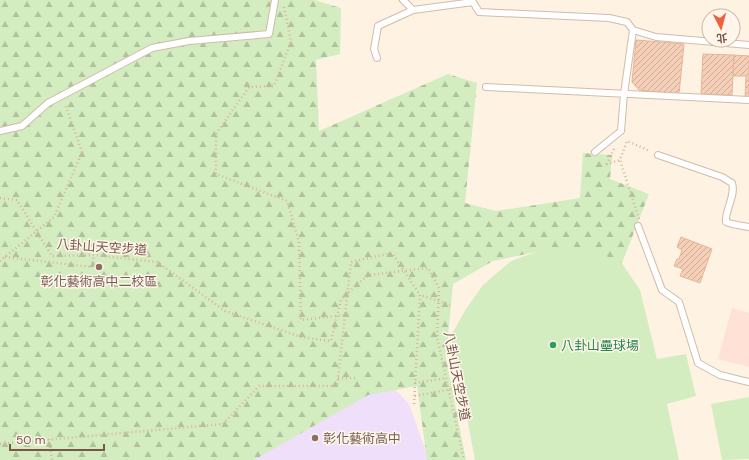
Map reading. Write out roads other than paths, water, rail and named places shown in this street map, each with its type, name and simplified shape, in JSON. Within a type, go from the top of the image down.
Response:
[{"type":"lane","points":[[403,0],[413,10]]},
{"type":"lane","points":[[377,58],[374,49],[378,26],[413,10],[473,1],[479,12],[609,18],[627,22],[633,30],[656,37],[749,44]]},
{"type":"lane","points":[[0,131],[22,126],[48,103],[152,48],[189,41],[269,34],[275,2]]},
{"type":"lane","points":[[595,152],[621,131],[624,94],[633,30]]},
{"type":"lane","points":[[486,87],[749,100]]},
{"type":"lane","points":[[658,155],[722,177],[732,183],[734,189],[726,216],[726,222],[749,227]]},
{"type":"lane","points":[[639,225],[662,290],[679,302],[698,363],[720,375],[749,382]]},
{"type":"place","name":"彰化藝術高中二校區","points":[[99,267]]},
{"type":"place","name":"八卦山壘球場","points":[[553,345]]},
{"type":"place","name":"彰化藝術高中","points":[[315,438]]}]
